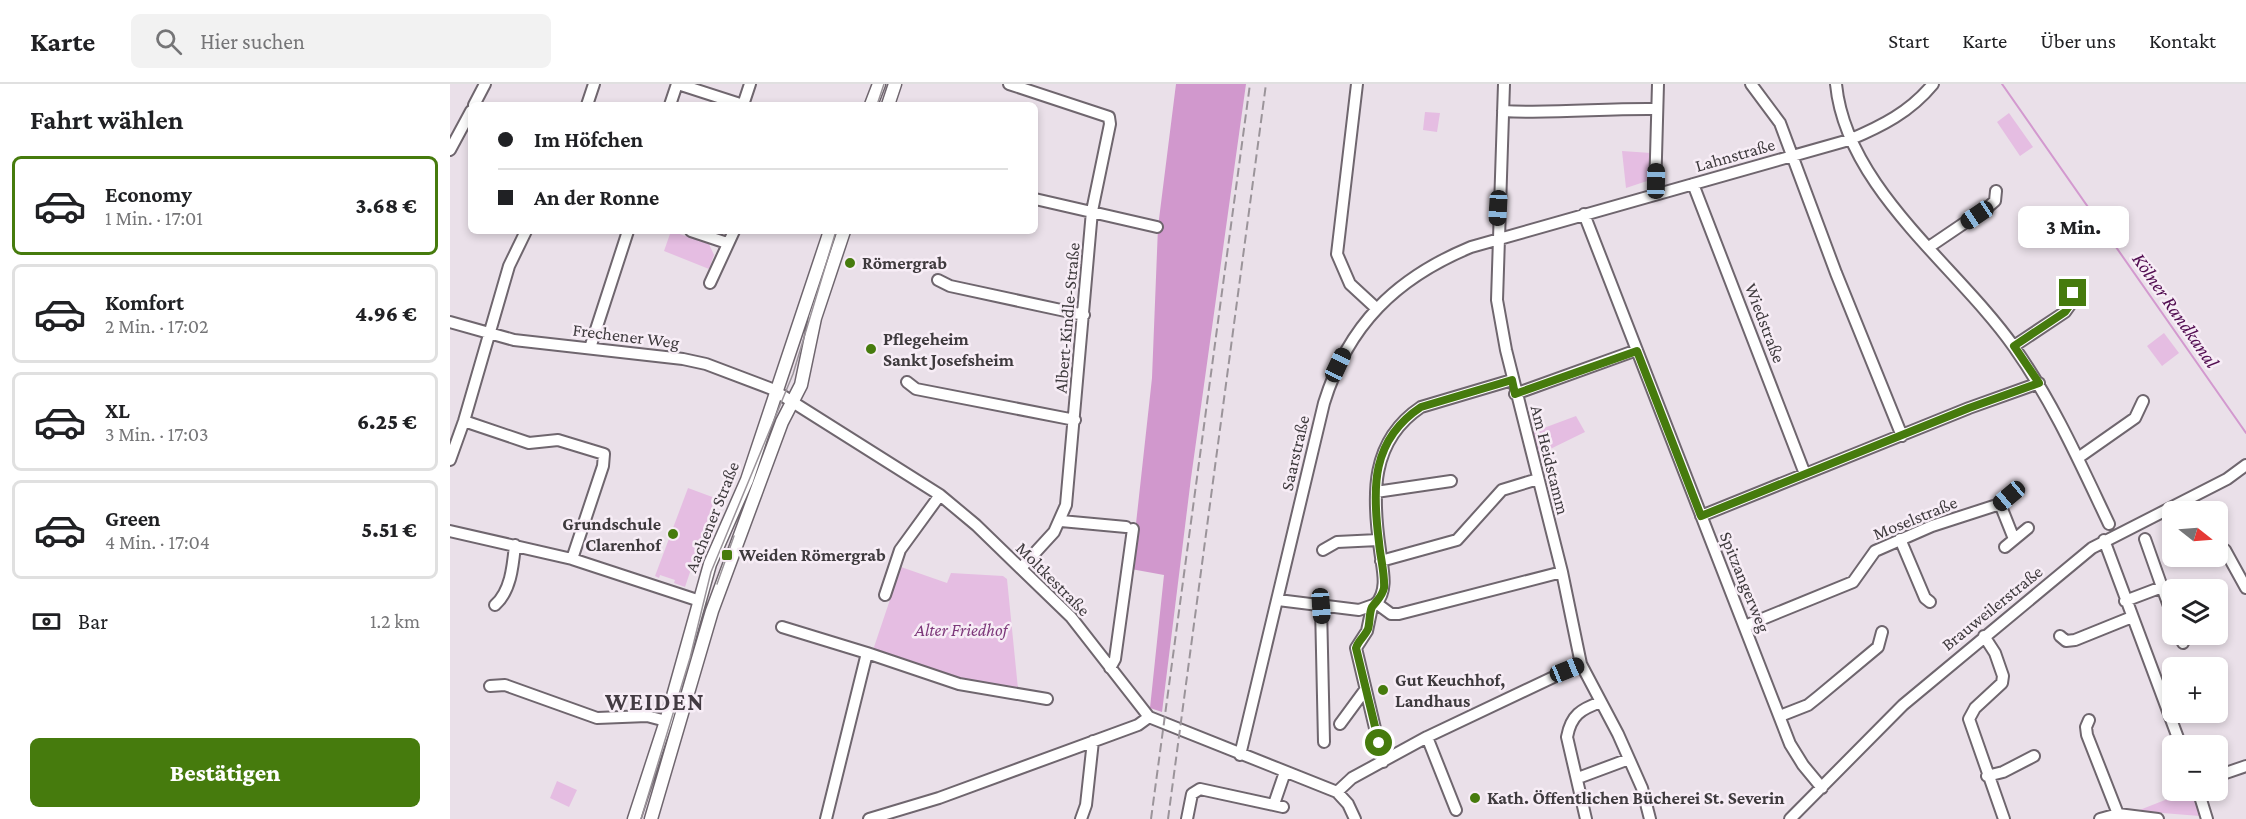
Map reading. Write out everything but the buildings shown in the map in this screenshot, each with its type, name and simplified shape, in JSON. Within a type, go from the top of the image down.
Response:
[{"type":"main road","points":[[872,102],[879,84]]},
{"type":"main road","points":[[889,102],[894,84]]},
{"type":"main road","name":"Aachener Straße","points":[[634,819],[666,721],[713,555],[747,480],[829,234]]},
{"type":"main road","name":"Aachener Straße","points":[[651,819],[711,614],[782,422],[801,385],[816,318],[843,234]]},
{"type":"street","points":[[476,102],[485,84]]},
{"type":"street","points":[[588,102],[594,84]]},
{"type":"street","points":[[671,102],[677,84],[734,102]]},
{"type":"street","points":[[744,102],[750,84]]},
{"type":"street","name":"Albert-Kindle-Straße","points":[[1009,84],[1109,117],[1092,212],[1066,505],[1061,521],[1022,568]]},
{"type":"street","points":[[1357,84],[1337,255],[1350,284],[1376,308]]},
{"type":"street","name":"Am Heidstamm","points":[[1504,84],[1497,239],[1497,300],[1512,380],[1562,572],[1581,664],[1629,759],[1650,819]]},
{"type":"street","points":[[1655,193],[1658,84]]},
{"type":"street","points":[[1751,84],[1780,123],[1836,273],[1902,436]]},
{"type":"street","points":[[1836,84],[1849,140],[1885,197],[1990,314],[2014,346],[2039,383],[2109,524]]},
{"type":"street","name":"Lahnstraße","points":[[1497,239],[1849,140],[1891,121],[1914,105],[1934,84]]},
{"type":"street","points":[[1503,111],[1551,113],[1613,108],[1657,109]]},
{"type":"street","points":[[450,150],[468,117]]},
{"type":"street","name":"Wiedstraße","points":[[1693,184],[1805,474]]},
{"type":"street","points":[[1929,247],[1988,207],[1995,201],[1996,191]]},
{"type":"street","points":[[1038,200],[1157,227]]},
{"type":"street","name":"Spitzangerweg","points":[[1584,214],[1780,716],[1796,754],[1822,788]]},
{"type":"street","points":[[450,460],[464,421],[509,266],[525,234]]},
{"type":"street","points":[[590,348],[627,234]]},
{"type":"street","points":[[700,234],[727,243]]},
{"type":"street","points":[[710,283],[732,234]]},
{"type":"street","name":"Saarstraße","points":[[1240,756],[1332,377],[1344,352],[1376,308],[1407,280],[1444,258],[1497,239]]},
{"type":"street","points":[[938,280],[950,286],[1084,315]]},
{"type":"street","points":[[2014,346],[2065,312],[2070,305],[2073,293]]},
{"type":"street","name":"Frechener Weg","points":[[450,322],[514,340],[706,364],[777,392],[792,402]]},
{"type":"street","points":[[1515,394],[1637,351]]},
{"type":"street","points":[[1383,762],[1356,646],[1367,631],[1374,605],[1384,585],[1378,540],[1376,492],[1383,448],[1389,436],[1408,416],[1435,402],[1512,380]]},
{"type":"street","points":[[907,382],[916,389],[1075,420]]},
{"type":"street","points":[[1701,516],[1969,408],[2039,383]]},
{"type":"street","points":[[2078,458],[2134,418],[2143,401]]},
{"type":"street","name":"Moltkestraße","points":[[792,402],[940,495],[1022,568],[1071,617],[1149,717],[1240,756],[1337,792]]},
{"type":"street","points":[[464,421],[529,443],[558,440],[604,454],[603,466],[572,559]]},
{"type":"street","name":"Brauweilerstraße","points":[[1790,819],[1903,705],[1984,636],[2104,540],[2227,479],[2246,465]]},
{"type":"street","points":[[1381,561],[1451,543],[1502,490],[1538,479]]},
{"type":"street","points":[[1376,492],[1451,482]]},
{"type":"street","points":[[885,595],[900,550],[940,495]]},
{"type":"street","name":"Moselstraße","points":[[1745,626],[1853,582],[1875,550],[2000,504],[2009,496]]},
{"type":"street","points":[[2000,504],[2014,539]]},
{"type":"street","points":[[1061,521],[1130,528],[1115,659],[1110,668]]},
{"type":"street","points":[[2005,547],[2028,528]]},
{"type":"street","points":[[450,531],[572,559],[700,601]]},
{"type":"street","points":[[1900,539],[1925,598],[1930,602]]},
{"type":"street","points":[[2125,601],[2162,587],[2145,539]]},
{"type":"street","points":[[1323,550],[1337,542],[1378,540]]},
{"type":"street","points":[[2104,540],[2177,735]]},
{"type":"street","points":[[495,605],[502,599],[506,590],[514,545]]},
{"type":"street","points":[[2228,555],[2246,588]]},
{"type":"street","points":[[1278,600],[1359,610],[1374,605],[1391,614],[1399,614],[1562,572]]},
{"type":"street","points":[[1321,606],[1324,742]]},
{"type":"street","points":[[2060,636],[2066,641],[2075,639],[2132,617]]},
{"type":"street","points":[[782,627],[959,684],[1047,699]]},
{"type":"street","points":[[1780,716],[1808,705],[1845,675],[1878,647],[1882,632]]},
{"type":"street","points":[[1984,636],[1995,653],[2003,676],[1998,689],[1975,708],[1969,719],[1987,776],[2004,819]]},
{"type":"street","points":[[826,819],[867,653]]},
{"type":"street","points":[[1355,819],[1348,804],[1337,792],[1352,778],[1427,737],[1581,664]]},
{"type":"street","points":[[490,686],[505,686],[605,720],[646,716],[666,721]]},
{"type":"street","points":[[1340,724],[1346,720],[1365,690]]},
{"type":"street","points":[[1586,819],[1567,737],[1569,727],[1581,709],[1601,702]]},
{"type":"street","points":[[869,819],[939,798],[1138,725],[1149,717]]},
{"type":"street","points":[[2089,720],[2086,728],[2087,735],[2118,814]]},
{"type":"street","points":[[1427,737],[1456,810]]},
{"type":"street","points":[[1081,819],[1086,805],[1093,741]]},
{"type":"street","points":[[1987,776],[2012,768],[2034,756]]},
{"type":"street","points":[[1578,778],[1629,759]]},
{"type":"street","points":[[2228,772],[2246,766]]},
{"type":"street","points":[[1187,819],[1192,794],[1200,789],[1279,805],[1285,772]]},
{"type":"street","points":[[2201,801],[2207,819]]},
{"type":"street","points":[[2100,819],[2118,814],[2158,819]]},
{"type":"green space","points":[[1425,112],[1440,113],[1437,132],[1423,130]]},
{"type":"green space","points":[[2009,113],[2033,147],[2020,156],[1997,122]]},
{"type":"green space","points":[[1622,151],[1651,153],[1650,175],[1647,181],[1626,188]]},
{"type":"green space","points":[[670,234],[680,234],[709,244],[714,255],[709,269],[664,251]]},
{"type":"green space","points":[[2164,333],[2179,353],[2162,366],[2147,346]]},
{"type":"green space","points":[[1576,416],[1585,432],[1538,455],[1533,432]]},
{"type":"green space","points":[[688,488],[715,498],[685,587],[674,583],[675,580],[660,575],[659,578],[655,576]]},
{"type":"green space","name":"Alter Friedhof","points":[[901,567],[947,583],[951,573],[1003,576],[1007,579],[1018,689],[962,681],[873,650]]},
{"type":"green space","points":[[557,781],[577,790],[569,807],[550,798]]},
{"type":"green space","points":[[2162,801],[2195,801],[2200,816],[2137,811]]},
{"type":"shaded area","points":[[1176,84],[1246,84],[1191,478],[1162,712],[1150,708],[1164,575],[1131,569],[1152,378],[1158,227]]},
{"type":"waterway","name":"Kölner Randkanal","points":[[2002,84],[2246,433]]},
{"type":"tram line","points":[[878,102],[884,84]]},
{"type":"tram line","points":[[641,819],[690,658],[711,572],[793,374],[835,234]]},
{"type":"tram line","points":[[717,584],[734,536]]},
{"type":"railway","points":[[1151,819],[1250,84]]},
{"type":"railway","points":[[1168,819],[1266,84]]},
{"type":"place","name":"Römergrab","points":[[850,263]]},
{"type":"place","name":"Pflegeheim Sankt Josefsheim","points":[[871,349]]},
{"type":"place","name":"Grundschule Clarenhof","points":[[673,534]]},
{"type":"place","name":"Weiden Römergrab","points":[[727,555]]},
{"type":"place","name":"Gut Keuchhof, Landhaus","points":[[1383,690]]},
{"type":"place","name":"Kath. Öffentlichen Bücherei St. Severin","points":[[1475,798]]},
{"type":"district","name":"WEIDEN","points":[[655,702]]},
{"type":"route","points":[[1379,743],[1356,648],[1367,631],[1372,607],[1380,599],[1384,585],[1378,540],[1376,481],[1383,448],[1389,436],[1408,416],[1421,407],[1512,380],[1515,394],[1637,351],[1701,516],[1937,420],[2039,383],[2014,346],[2065,312],[2070,305],[2073,293]]}]
